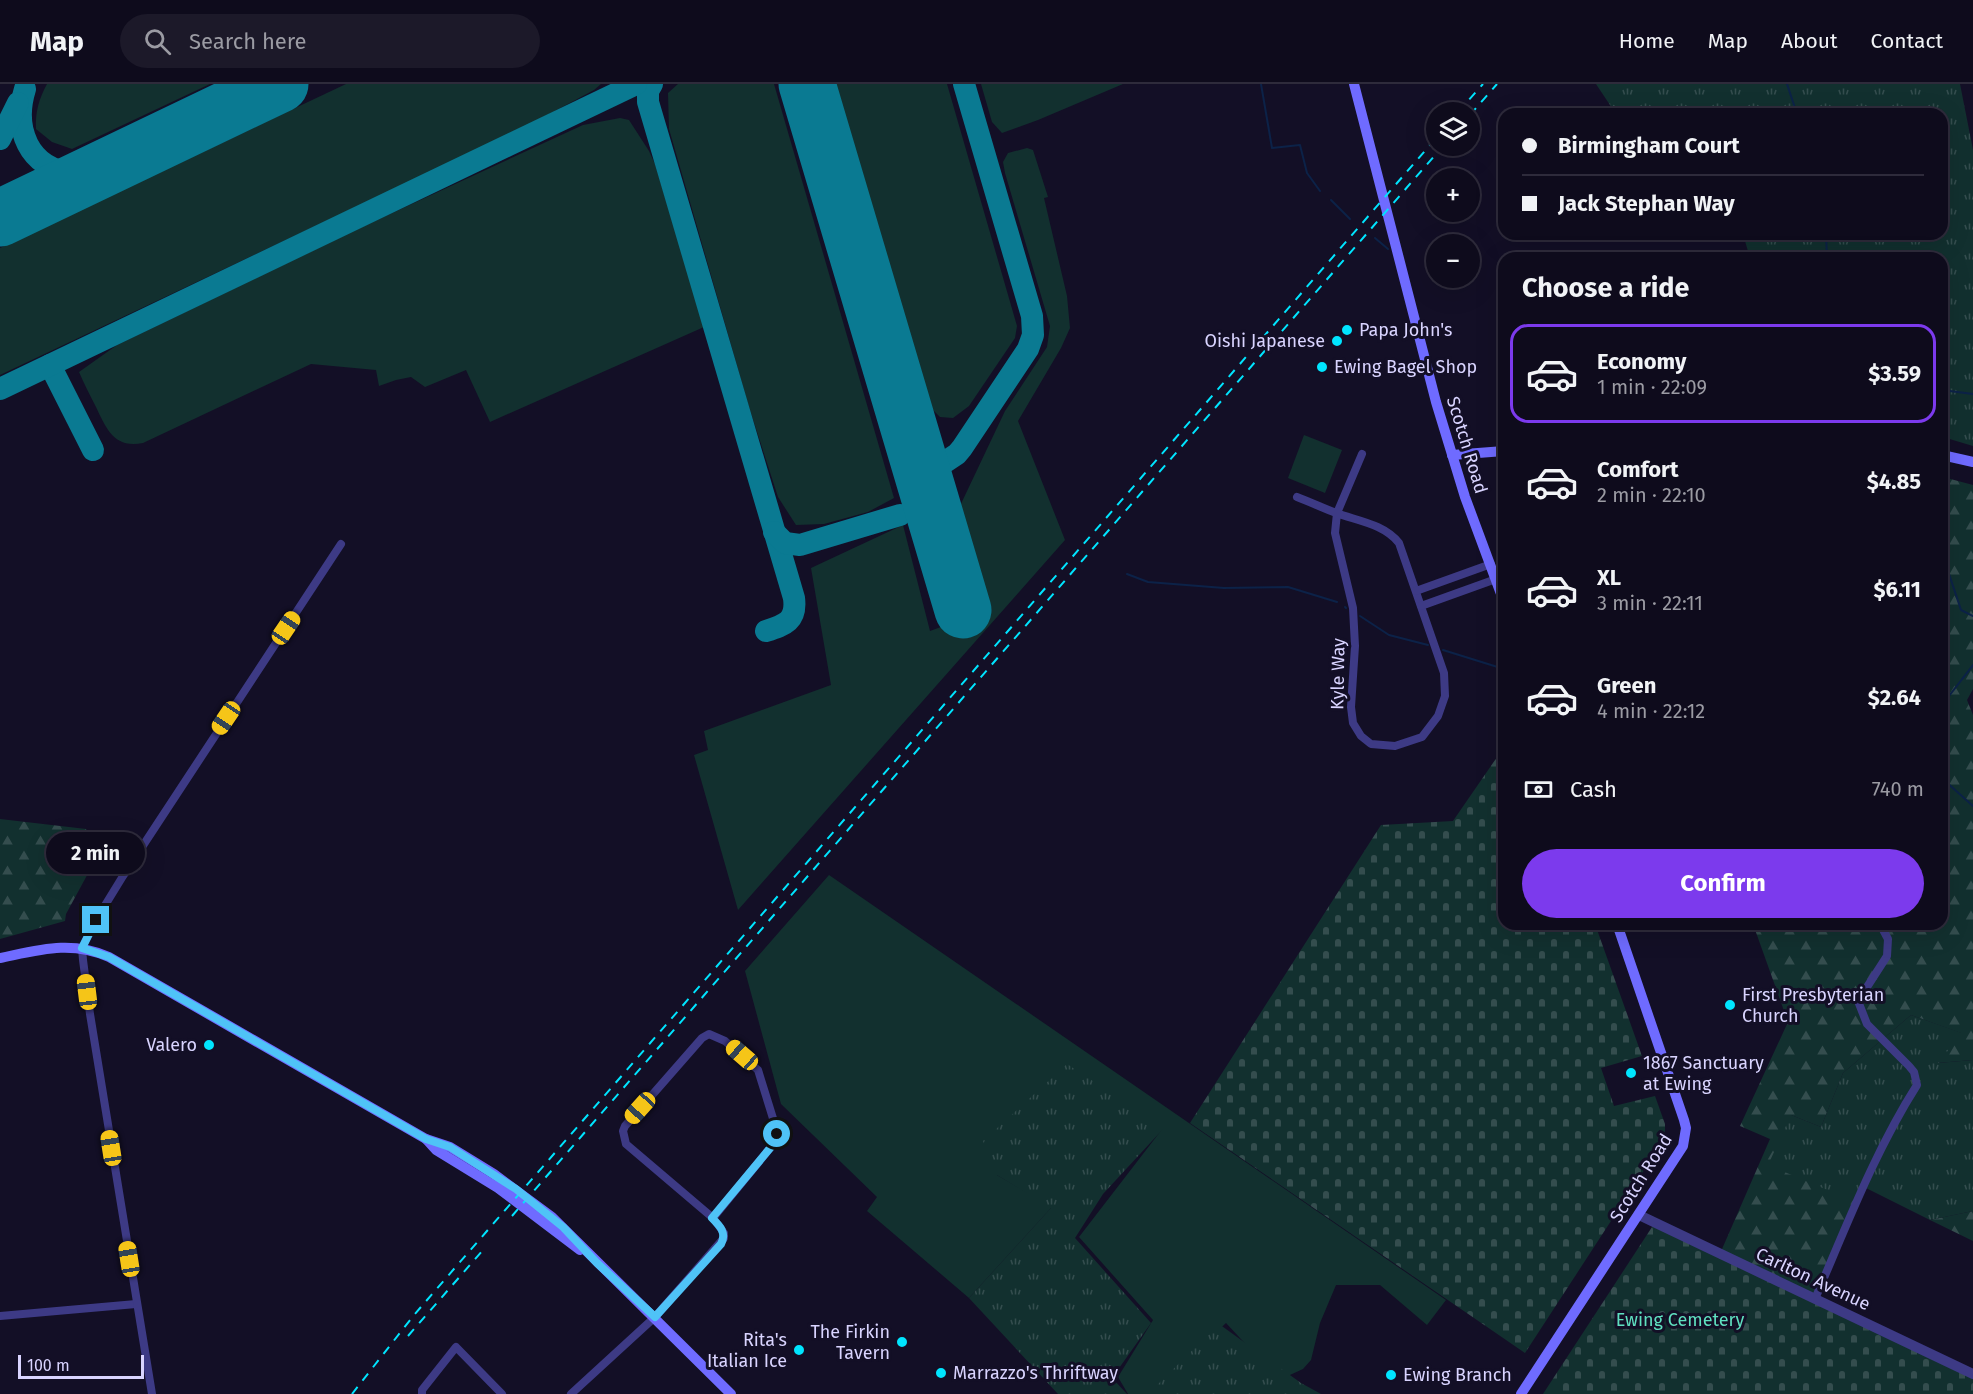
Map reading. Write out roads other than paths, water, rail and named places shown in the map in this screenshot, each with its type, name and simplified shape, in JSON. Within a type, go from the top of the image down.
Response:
[{"type":"main road","name":"Scotch Road","points":[[1354,84],[1419,338],[1452,455],[1498,585]]},
{"type":"main road","points":[[1452,455],[1498,451]]},
{"type":"main road","points":[[1948,456],[1973,462]]},
{"type":"main road","name":"Scotch Road","points":[[1521,1394],[1683,1146],[1686,1128],[1619,930]]},
{"type":"main road","points":[[0,958],[60,947],[82,948],[109,957],[426,1139],[450,1147],[516,1189],[563,1227],[730,1394]]},
{"type":"street","name":"Kyle Way","points":[[1297,497],[1337,513],[1384,529],[1399,543],[1444,673],[1444,696],[1438,716],[1422,737],[1395,746],[1371,744],[1361,736],[1353,723],[1351,707],[1355,646],[1353,608],[1335,533],[1337,513],[1362,454]]},
{"type":"street","points":[[152,1394],[90,1014],[82,948],[123,876],[341,544]]},
{"type":"street","points":[[1416,591],[1491,564]]},
{"type":"street","points":[[1421,606],[1496,579]]},
{"type":"street","points":[[1815,1299],[1863,1186],[1898,1115],[1917,1085],[1914,1072],[1867,1024],[1858,1001],[1887,957],[1888,939],[1883,930]]},
{"type":"street","points":[[571,1394],[655,1317],[724,1238],[724,1233],[712,1218],[626,1144],[623,1131],[702,1038],[709,1034],[725,1041],[759,1070],[777,1134],[775,1142],[712,1218]]},
{"type":"street","name":"Carlton Avenue","points":[[1639,1215],[1973,1374]]},
{"type":"street","points":[[0,1316],[136,1304]]},
{"type":"street","points":[[422,1394],[422,1390],[456,1347],[502,1394]]},
{"type":"waterway","points":[[1261,84],[1272,148],[1300,145],[1307,173],[1320,191]]},
{"type":"waterway","points":[[1787,84],[1795,108]]},
{"type":"waterway","points":[[1331,200],[1350,219]]},
{"type":"waterway","points":[[1375,238],[1388,249]]},
{"type":"waterway","points":[[1826,240],[1827,252]]},
{"type":"waterway","points":[[1948,391],[1973,394]]},
{"type":"waterway","points":[[1948,571],[1961,610],[1973,616]]},
{"type":"waterway","points":[[1127,574],[1148,582],[1224,588],[1288,587],[1337,602]]},
{"type":"waterway","points":[[1360,616],[1389,635],[1428,645]]},
{"type":"waterway","points":[[1443,650],[1498,667]]},
{"type":"waterway","points":[[1948,697],[1973,665]]},
{"type":"waterway","points":[[1948,784],[1973,806]]},
{"type":"railway","points":[[1467,102],[1483,84]]},
{"type":"railway","points":[[1480,104],[1497,84]]},
{"type":"railway","points":[[352,1394],[414,1315],[1426,150]]},
{"type":"railway","points":[[512,1216],[1434,156]]},
{"type":"railway","points":[[408,1336],[483,1250]]},
{"type":"place","name":"Papa John's","points":[[1347,330]]},
{"type":"place","name":"Oishi Japanese","points":[[1337,341]]},
{"type":"place","name":"Ewing Bagel Shop","points":[[1322,367]]},
{"type":"place","name":"First Presbyterian Church","points":[[1730,1005]]},
{"type":"place","name":"Valero","points":[[209,1045]]},
{"type":"place","name":"1867 Sanctuary at Ewing","points":[[1631,1073]]},
{"type":"place","name":"The Firkin Tavern","points":[[902,1342]]},
{"type":"place","name":"Rita's Italian Ice","points":[[799,1350]]},
{"type":"place","name":"Marrazzo's Thriftway","points":[[941,1373]]},
{"type":"place","name":"Ewing Branch","points":[[1391,1375]]},
{"type":"park label","name":"Ewing Cemetery","points":[[1680,1320]]}]
